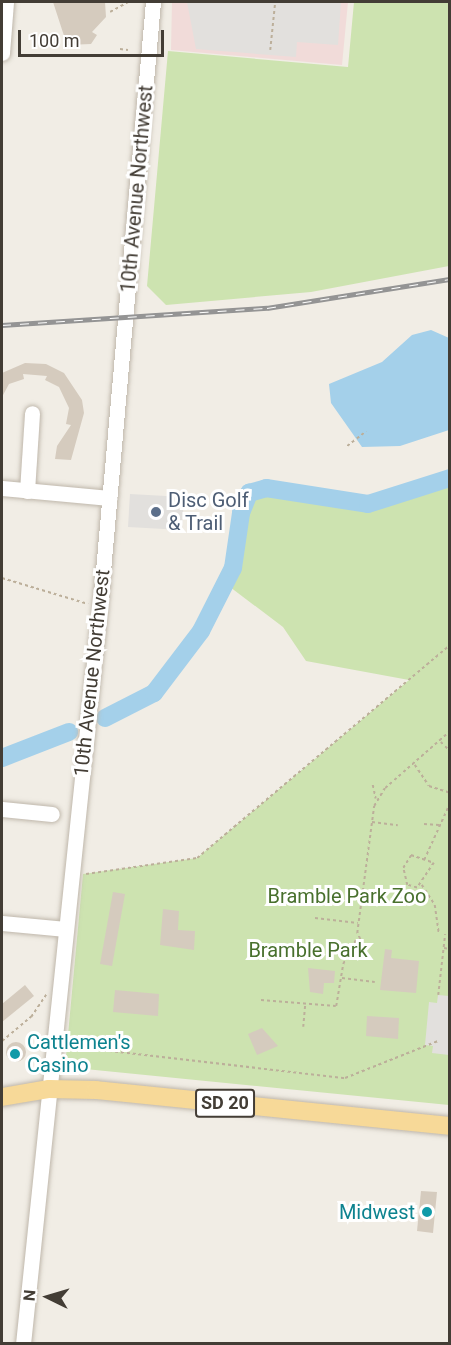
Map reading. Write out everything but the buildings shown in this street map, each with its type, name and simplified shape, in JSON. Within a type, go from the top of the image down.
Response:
[{"type":"main road","points":[[2,1087],[27,1092]]},
{"type":"main road","name":"SD 20","points":[[2,1097],[50,1089],[450,1126]]},
{"type":"street","points":[[2,53],[6,2]]},
{"type":"street","name":"10th Avenue Northwest","points":[[23,1344],[100,605],[153,2]]},
{"type":"street","points":[[27,491],[32,413]]},
{"type":"street","points":[[2,488],[110,498]]},
{"type":"street","points":[[2,809],[52,814]]},
{"type":"street","points":[[2,923],[66,929]]},
{"type":"path","points":[[110,12],[128,2]]},
{"type":"path","points":[[270,50],[275,2]]},
{"type":"path","points":[[120,49],[128,50]]},
{"type":"path","points":[[347,446],[366,430]]},
{"type":"path","points":[[2,578],[100,605]]},
{"type":"path","points":[[83,874],[197,858],[450,645]]},
{"type":"path","points":[[376,800],[450,731]]},
{"type":"path","points":[[440,741],[449,750]]},
{"type":"path","points":[[415,764],[429,786],[449,794]]},
{"type":"path","points":[[261,1000],[336,1006],[342,978],[357,939],[371,822],[376,800],[373,785]]},
{"type":"path","points":[[423,860],[450,803]]},
{"type":"path","points":[[371,822],[398,825]]},
{"type":"path","points":[[424,824],[440,825]]},
{"type":"path","points":[[408,856],[423,860],[434,867],[422,884],[406,885],[403,862],[408,856]]},
{"type":"path","points":[[422,884],[435,905],[440,933]]},
{"type":"path","points":[[315,918],[358,923]]},
{"type":"path","points":[[438,995],[445,934]]},
{"type":"path","points":[[357,939],[364,950]]},
{"type":"path","points":[[443,948],[450,949]]},
{"type":"path","points":[[342,978],[375,982]]},
{"type":"path","points":[[2,1041],[32,1017],[46,994],[59,996]]},
{"type":"path","points":[[303,1027],[305,1004]]},
{"type":"path","points":[[66,1036],[65,1046],[345,1078],[438,1041]]},
{"type":"shaded area","points":[[172,2],[348,2],[342,65],[171,50]]},
{"type":"shaded area","points":[[187,2],[341,2],[338,45],[297,42],[296,57],[196,49]]},
{"type":"shaded area","name":"Disc Golf & Trail","points":[[130,494],[184,497],[182,530],[128,527]]},
{"type":"shaded area","points":[[438,995],[449,996],[449,1055],[432,1053],[433,1046],[425,1045],[429,1002],[437,1003]]},
{"type":"green space","points":[[354,2],[449,2],[449,266],[311,292],[166,305],[147,286],[168,51],[348,67]]},
{"type":"green space","name":"Bramble Park","points":[[449,478],[449,1105],[65,1067],[83,874],[197,858],[409,680],[306,661],[283,627],[226,584],[249,493],[266,488],[368,504]]},
{"type":"water","points":[[431,330],[449,338],[449,430],[400,446],[362,447],[331,403],[329,384],[382,362],[412,335]]},
{"type":"waterway","points":[[105,718],[154,693],[201,631],[233,568],[241,513],[249,493],[266,488],[368,504],[450,478]]},
{"type":"waterway","points":[[2,758],[69,732]]},
{"type":"railway","points":[[2,325],[267,308],[450,279]]},
{"type":"place","name":"Disc Golf & Trail","points":[[156,512]]},
{"type":"place","name":"Cattlemen's Casino","points":[[15,1054]]},
{"type":"place","name":"Midwest","points":[[427,1212]]},
{"type":"park label","name":"Bramble Park Zoo","points":[[347,896]]}]
